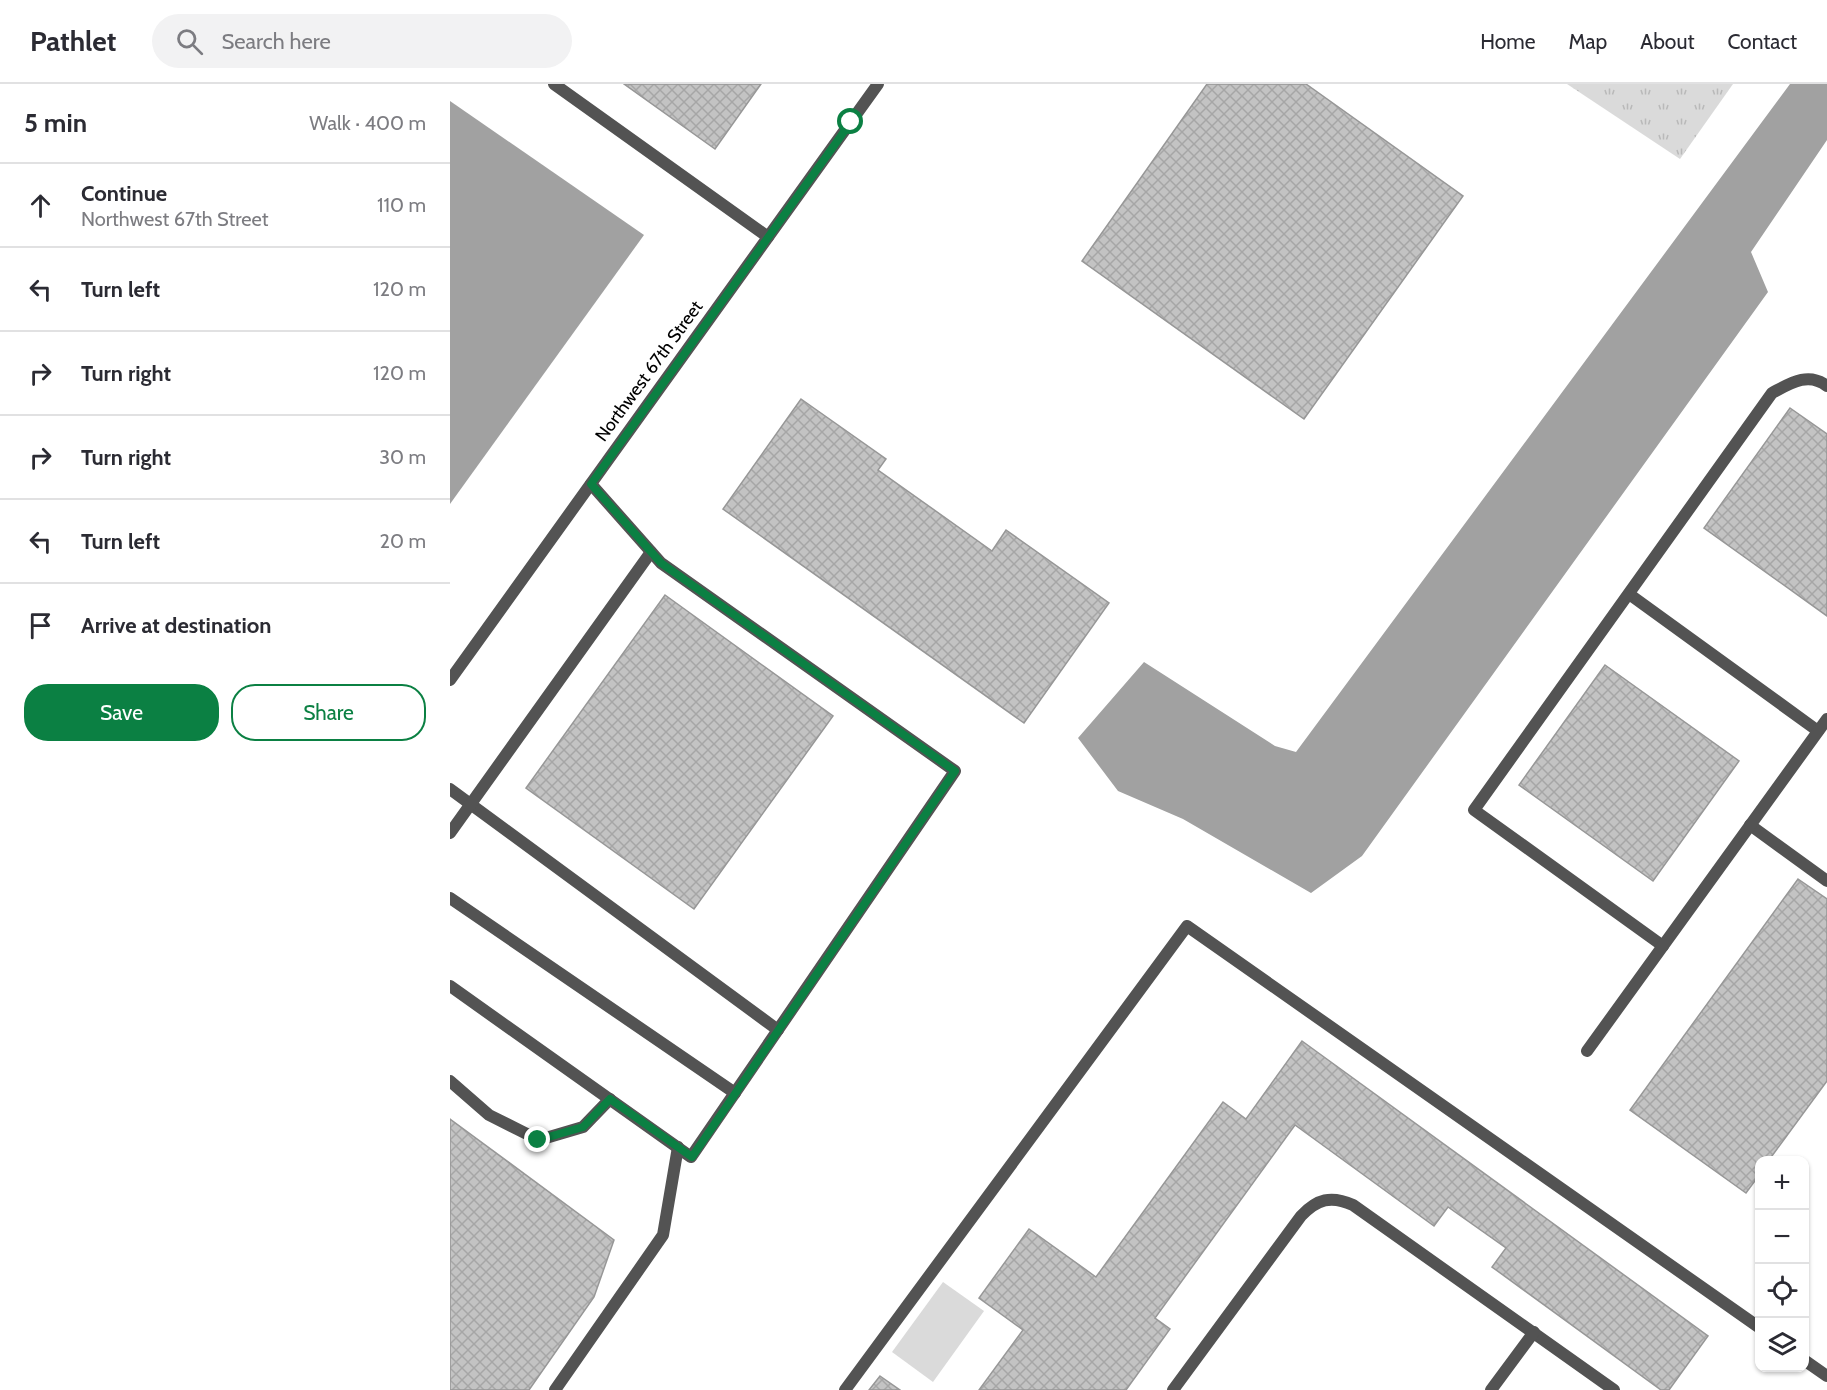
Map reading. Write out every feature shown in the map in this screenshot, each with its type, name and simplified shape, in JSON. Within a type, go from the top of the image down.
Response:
[{"type":"street","points":[[554,84],[768,237]]},
{"type":"street","name":"Northwest 67th Street","points":[[450,680],[878,84]]},
{"type":"street","points":[[1663,946],[1474,810],[1772,393],[1800,379],[1822,382],[1827,386]]},
{"type":"street","points":[[450,986],[692,1157],[955,771],[661,563],[591,484]]},
{"type":"street","points":[[450,833],[651,552]]},
{"type":"street","points":[[1629,594],[1818,730]]},
{"type":"street","points":[[1587,1052],[1827,719]]},
{"type":"street","points":[[450,789],[778,1030]]},
{"type":"street","points":[[1750,825],[1827,881]]},
{"type":"street","points":[[450,898],[735,1093]]},
{"type":"street","points":[[844,1390],[1187,926],[1755,1325]]},
{"type":"street","points":[[450,1081],[489,1115],[538,1140],[583,1127],[610,1099]]},
{"type":"street","points":[[555,1390],[663,1235],[678,1147]]},
{"type":"street","points":[[1173,1390],[1300,1216],[1311,1204],[1326,1198],[1339,1198],[1353,1205],[1614,1390]]},
{"type":"street","points":[[1491,1390],[1534,1332]]},
{"type":"street","points":[[1809,1363],[1827,1376]]},
{"type":"green space","points":[[1567,84],[1733,84],[1680,159]]},
{"type":"green space","points":[[943,1282],[984,1311],[933,1382],[892,1352]]},
{"type":"shaded area","points":[[1790,84],[1827,84],[1827,140],[1751,252],[1768,292],[1362,856],[1311,893],[1183,819],[1118,791],[1078,738],[1144,662],[1275,746],[1296,752]]},
{"type":"shaded area","points":[[450,101],[644,235],[450,504]]},
{"type":"building","points":[[624,84],[761,84],[715,149]]},
{"type":"building","points":[[1207,84],[1306,84],[1463,196],[1304,419],[1082,261]]},
{"type":"building","points":[[801,399],[886,459],[878,470],[992,551],[1006,530],[1109,603],[1024,723],[723,509]]},
{"type":"building","points":[[1790,408],[1827,434],[1827,616],[1704,528]]},
{"type":"building","points":[[665,595],[833,716],[694,909],[526,788]]},
{"type":"building","points":[[1605,665],[1739,761],[1653,881],[1519,785]]},
{"type":"building","points":[[1798,879],[1827,899],[1827,1081],[1772,1156],[1755,1156],[1755,1181],[1746,1193],[1630,1110]]},
{"type":"building","points":[[1302,1041],[1708,1336],[1669,1390],[1661,1390],[1492,1267],[1506,1248],[1448,1207],[1434,1226],[1295,1125],[1155,1318],[1170,1329],[1126,1390],[979,1390],[1023,1330],[979,1298],[1029,1229],[1096,1277],[1223,1102],[1246,1119]]},
{"type":"building","points":[[450,1119],[614,1240],[594,1297],[529,1390],[450,1390]]},
{"type":"building","points":[[880,1376],[900,1390],[869,1390]]},
{"type":"route","points":[[538,1140],[583,1127],[610,1099],[692,1157],[955,771],[661,563],[591,484],[851,122]]}]
